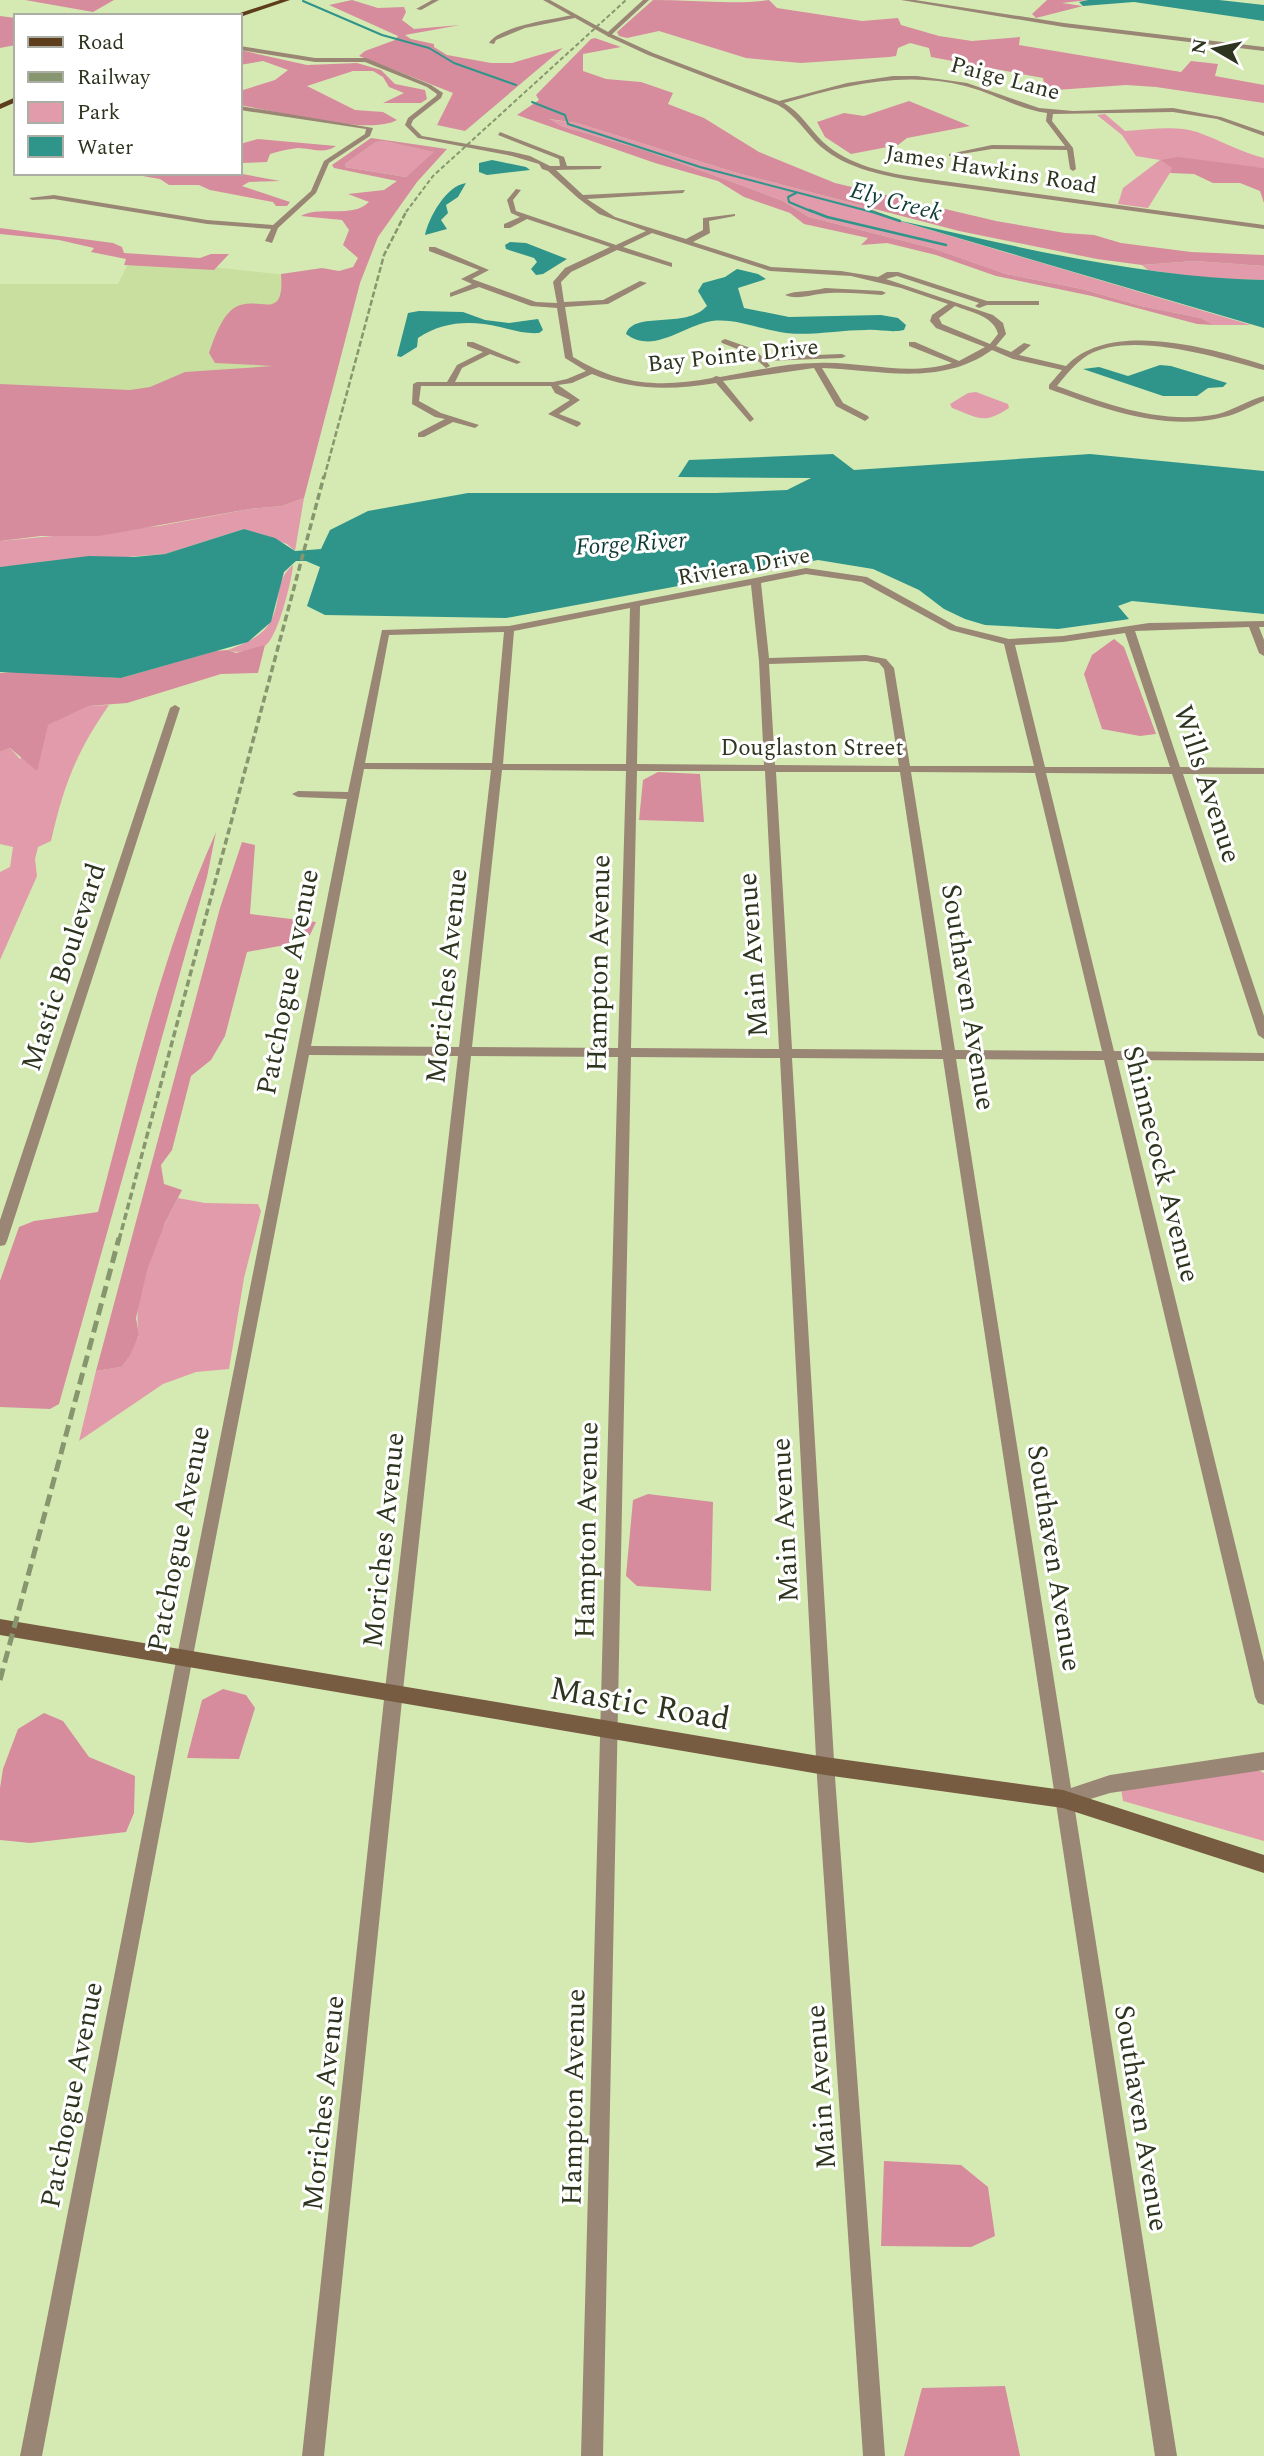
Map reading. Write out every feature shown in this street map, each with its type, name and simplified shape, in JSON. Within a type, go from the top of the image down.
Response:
[{"type":"main road","points":[[241,14],[287,0]]},
{"type":"main road","name":"Mastic Road","points":[[0,1627],[185,1656],[825,1766],[1063,1799],[1264,1864]]},
{"type":"street","points":[[418,9],[436,0]]},
{"type":"street","name":"James Hawkins Road","points":[[546,0],[573,17],[655,56],[778,103],[804,120],[822,143],[833,151],[854,163],[895,176],[1264,227]]},
{"type":"street","points":[[609,35],[646,0]]},
{"type":"street","points":[[904,0],[1064,24],[1264,48]]},
{"type":"street","points":[[492,43],[512,31],[573,17]]},
{"type":"street","points":[[242,47],[302,58],[366,60],[438,89],[439,97],[410,119],[408,125],[420,137],[522,159],[548,169],[598,212],[770,269],[847,273],[972,310],[990,317],[1002,329],[1000,338],[990,346]]},
{"type":"street","name":"Paige Lane","points":[[778,103],[832,86],[906,77],[968,85],[1017,105],[1050,112],[1173,109],[1221,117],[1264,134]]},
{"type":"street","points":[[242,108],[370,128],[368,135],[326,162],[314,192],[275,227],[269,241]]},
{"type":"street","points":[[1050,112],[1049,121],[1070,148],[1073,169]]},
{"type":"street","points":[[500,134],[562,158],[564,168]]},
{"type":"street","points":[[951,155],[992,147],[1070,148]]},
{"type":"street","points":[[483,150],[522,159]]},
{"type":"street","points":[[548,169],[600,167]]},
{"type":"street","points":[[518,190],[510,200],[513,212],[669,265]]},
{"type":"street","points":[[580,197],[683,191]]},
{"type":"street","points":[[32,198],[54,197],[207,222],[275,227]]},
{"type":"street","points":[[687,242],[707,231],[705,219],[733,215]]},
{"type":"street","points":[[507,226],[527,216]]},
{"type":"street","name":"Bay Pointe Drive","points":[[651,231],[563,274],[557,282],[566,354],[574,362],[638,385],[671,385],[817,365],[918,372],[958,363],[990,346]]},
{"type":"street","points":[[432,249],[485,270],[465,279],[534,304],[605,302],[643,284]]},
{"type":"street","points":[[821,272],[825,290]]},
{"type":"street","points":[[878,280],[890,274],[898,274],[985,303],[1036,303]]},
{"type":"street","points":[[453,295],[479,284]]},
{"type":"street","points":[[789,295],[814,294],[825,290],[882,293]]},
{"type":"street","points":[[972,310],[985,303]]},
{"type":"street","points":[[953,304],[940,311],[935,317],[935,323],[1012,355],[1068,369]]},
{"type":"street","points":[[725,341],[753,352],[769,370]]},
{"type":"street","points":[[470,344],[517,362]]},
{"type":"street","points":[[912,344],[958,363]]},
{"type":"street","points":[[1264,368],[1211,351],[1172,344],[1100,348],[1083,354],[1052,387],[1140,416],[1188,419],[1220,416],[1264,398]]},
{"type":"street","points":[[1012,355],[1027,345]]},
{"type":"street","points":[[450,384],[457,367],[489,352]]},
{"type":"street","points":[[762,359],[842,356]]},
{"type":"street","points":[[817,365],[821,376],[836,394],[839,404],[865,418]]},
{"type":"street","points":[[475,425],[426,410],[415,402],[417,384],[553,384],[569,381],[594,370]]},
{"type":"street","points":[[716,378],[750,419]]},
{"type":"street","points":[[553,384],[558,391],[576,400],[552,414],[577,424]]},
{"type":"street","points":[[421,435],[452,419]]},
{"type":"street","name":"Riviera Drive","points":[[385,632],[509,629],[806,571],[864,579],[953,628],[1009,642],[1063,639],[1149,626],[1258,624]]},
{"type":"street","name":"Main Avenue","points":[[756,582],[764,661],[825,1766],[874,2456]]},
{"type":"street","name":"Hampton Avenue","points":[[592,2456],[629,767],[635,606]]},
{"type":"street","points":[[1258,624],[1264,653]]},
{"type":"street","name":"Moriches Avenue","points":[[313,2456],[497,766],[509,629]]},
{"type":"street","name":"Wills Avenue","points":[[1129,629],[1264,1035]]},
{"type":"street","name":"Patchogue Avenue","points":[[31,2456],[385,632]]},
{"type":"street","name":"Shinnecock Avenue","points":[[1009,642],[1264,1698]]},
{"type":"street","name":"Southaven Avenue","points":[[764,661],[866,658],[882,661],[889,668],[1166,2456]]},
{"type":"street","name":"Mastic Boulevard","points":[[0,1241],[175,708]]},
{"type":"street","name":"Douglaston Street","points":[[360,766],[1264,771]]},
{"type":"street","points":[[298,794],[354,796]]},
{"type":"street","points":[[302,1050],[466,1049],[1264,1057]]},
{"type":"street","points":[[1063,1799],[1110,1784],[1264,1761]]},
{"type":"shaded area","points":[[25,0],[114,0],[93,12]]},
{"type":"shaded area","points":[[352,0],[378,8],[404,7],[406,12],[402,20],[414,29],[460,25],[405,35],[434,44],[434,47],[447,55],[491,63],[512,63],[563,48],[465,131],[437,125],[453,93],[359,56],[365,51],[395,40],[398,36],[329,5]]},
{"type":"shaded area","points":[[653,0],[769,0],[777,8],[862,21],[898,18],[901,25],[939,36],[972,41],[1020,37],[1019,45],[1181,72],[1191,61],[1218,64],[1215,76],[1264,85],[1264,103],[1126,85],[1056,90],[1045,88],[1043,78],[931,57],[929,48],[910,43],[898,48],[896,56],[801,63],[746,58],[659,31],[627,38],[619,36],[617,32]]},
{"type":"shaded area","points":[[1047,0],[1088,0],[1062,3],[1083,6],[1036,18],[1032,14]]},
{"type":"shaded area","points":[[0,16],[14,18],[14,45],[0,48]]},
{"type":"shaded area","points":[[595,38],[621,47],[583,54],[583,71],[606,79],[641,82],[673,93],[668,104],[704,118],[759,152],[835,183],[996,221],[1065,233],[1094,235],[1121,243],[1191,252],[1264,255],[1264,266],[1194,261],[1142,265],[1097,259],[959,231],[737,173],[577,123],[549,119],[561,126],[644,150],[757,191],[783,201],[809,217],[932,248],[1006,274],[1201,318],[1214,325],[1197,324],[1092,296],[996,276],[936,255],[887,243],[861,245],[868,238],[804,224],[790,213],[744,197],[718,181],[655,163],[517,115],[539,100],[536,95]]},
{"type":"shaded area","points":[[242,50],[307,65],[357,63],[381,70],[395,84],[425,90],[427,99],[421,103],[383,103],[404,93],[389,87],[383,77],[373,71],[353,71],[307,86],[355,110],[383,112],[397,120],[384,124],[344,124],[242,105],[242,90],[275,80],[288,70],[263,61],[242,65]]},
{"type":"shaded area","points":[[909,101],[970,126],[907,138],[898,145],[851,154],[825,137],[817,122],[844,113],[864,116]]},
{"type":"shaded area","points":[[371,138],[447,149],[417,182],[378,237],[360,283],[304,498],[282,506],[249,509],[99,536],[41,536],[0,541],[0,384],[130,390],[150,387],[185,372],[273,366],[215,363],[209,353],[225,317],[243,304],[274,303],[279,299],[281,274],[322,268],[339,271],[353,267],[358,258],[343,245],[349,230],[342,220],[301,216],[317,212],[354,210],[369,202],[348,194],[384,190],[397,181],[334,168],[332,165]],"holes":[[[384,141],[434,152],[406,177],[345,167],[345,164],[376,142]]]},
{"type":"shaded area","points":[[258,139],[336,146],[322,151],[298,148],[270,154],[267,162],[242,163],[242,143]]},
{"type":"shaded area","points":[[1178,157],[1264,168],[1264,203],[1260,191],[1240,183],[1213,183],[1194,174],[1170,173],[1172,168],[1161,160]]},
{"type":"shaded area","points":[[242,174],[280,181],[249,182],[242,186],[290,202],[287,206],[276,206],[273,202],[210,190],[199,185],[169,185],[160,179],[137,175]]},
{"type":"shaded area","points":[[0,228],[113,243],[122,247],[124,253],[200,258],[211,254],[229,254],[214,270],[124,265],[126,259],[91,252],[94,248],[59,240],[0,234]]},
{"type":"shaded area","points":[[131,258],[360,283],[331,396],[0,387],[0,284],[118,284]]},
{"type":"shaded area","points":[[1114,639],[1124,647],[1156,734],[1140,736],[1102,729],[1084,674],[1092,655]]},
{"type":"shaded area","points":[[265,645],[258,673],[221,674],[127,703],[89,706],[48,725],[37,771],[10,748],[0,752],[0,673],[22,671],[121,678],[215,651],[228,650],[236,653]]},
{"type":"shaded area","points":[[658,772],[700,774],[704,822],[639,820],[643,780]]},
{"type":"shaded area","points":[[216,832],[207,877],[59,1404],[50,1409],[0,1407],[0,1281],[19,1227],[34,1221],[98,1212],[164,972]]},
{"type":"shaded area","points":[[242,842],[255,845],[250,914],[316,922],[310,935],[285,945],[247,952],[225,1036],[211,1060],[191,1076],[172,1150],[161,1165],[164,1184],[182,1190],[165,1223],[147,1270],[136,1318],[139,1335],[121,1367],[96,1371],[220,908]]},
{"type":"shaded area","points":[[648,1494],[713,1502],[711,1591],[637,1586],[626,1576],[633,1500]]},
{"type":"shaded area","points":[[223,1689],[246,1695],[255,1708],[239,1759],[187,1758],[202,1700]]},
{"type":"shaded area","points":[[44,1713],[63,1721],[89,1757],[135,1776],[134,1813],[126,1832],[30,1843],[0,1840],[0,1788],[3,1769],[18,1729]]},
{"type":"shaded area","points":[[884,2161],[961,2165],[988,2187],[995,2236],[971,2247],[881,2246]]},
{"type":"shaded area","points":[[1005,2386],[1020,2456],[904,2456],[922,2388]]},
{"type":"green space","points":[[1105,114],[1125,131],[1171,128],[1197,132],[1264,158],[1264,168],[1162,160],[1173,168],[1148,208],[1118,204],[1123,188],[1160,160],[1136,156],[1122,135],[1097,115]]},
{"type":"green space","points":[[547,119],[577,123],[737,173],[867,207],[897,220],[1251,325],[1214,325],[1201,318],[1006,274],[932,248],[809,217],[783,201],[757,191],[644,150],[561,126]]},
{"type":"green space","points":[[384,141],[435,152],[406,177],[345,167],[345,164],[376,142]]},
{"type":"green space","points":[[1194,261],[1264,266],[1264,280],[1203,278],[1148,270],[1142,265]]},
{"type":"green space","points":[[976,392],[1008,404],[1009,408],[993,417],[981,418],[952,408],[950,404],[968,393]]},
{"type":"green space","points":[[304,498],[295,551],[287,544],[244,529],[165,554],[0,567],[0,541],[159,526],[249,509],[282,506]]},
{"type":"green space","points":[[293,565],[284,607],[271,640],[252,650],[228,650],[252,639],[267,627],[274,615],[283,578]]},
{"type":"green space","points":[[109,705],[72,770],[51,841],[38,847],[35,859],[37,876],[0,960],[0,872],[10,867],[13,847],[0,844],[0,752],[10,748],[20,759],[47,725],[89,706]]},
{"type":"green space","points":[[178,1198],[205,1203],[258,1204],[261,1211],[244,1278],[229,1369],[196,1372],[163,1384],[79,1441],[96,1371],[121,1367],[139,1336],[142,1283],[154,1247]]},
{"type":"green space","points":[[1256,1769],[1264,1773],[1264,1841],[1123,1801],[1121,1788]]},
{"type":"water","points":[[1219,0],[1264,5],[1264,21],[1134,2],[1083,6],[1079,2]]},
{"type":"water","points":[[492,160],[530,170],[487,175],[479,172],[479,163]]},
{"type":"water","points":[[466,183],[458,197],[446,205],[448,213],[441,220],[447,229],[425,235],[434,211],[445,196]]},
{"type":"water","points":[[897,220],[1125,267],[1217,278],[1264,280],[1264,328]]},
{"type":"water","points":[[510,242],[526,243],[567,259],[543,274],[536,275],[531,269],[537,262],[534,258],[506,249],[505,245]]},
{"type":"water","points":[[737,269],[758,274],[766,279],[738,288],[744,308],[789,317],[881,315],[898,318],[906,325],[904,330],[899,331],[856,330],[796,334],[740,323],[712,321],[658,340],[637,340],[626,334],[631,327],[639,323],[698,313],[707,306],[698,291],[703,283],[725,277]]},
{"type":"water","points":[[463,312],[485,320],[509,323],[538,319],[543,330],[529,333],[478,323],[447,325],[418,338],[417,347],[401,357],[397,356],[408,313]]},
{"type":"water","points":[[1160,365],[1227,383],[1223,387],[1208,388],[1197,396],[1163,396],[1083,369],[1099,367],[1128,376]]},
{"type":"water","name":"Forge River","points":[[833,454],[854,470],[1090,454],[1264,471],[1264,614],[1132,601],[1118,606],[1129,619],[1123,620],[1058,629],[985,625],[944,609],[919,590],[873,569],[818,560],[506,618],[325,615],[307,606],[320,567],[306,561],[296,561],[284,572],[271,622],[248,642],[121,678],[0,672],[0,567],[89,556],[134,557],[165,554],[244,529],[275,538],[295,551],[321,549],[330,530],[368,511],[468,493],[716,493],[787,490],[811,478],[678,477],[689,460]]},
{"type":"waterway","name":"Ely Creek","points":[[303,1],[382,35],[429,48],[454,63],[516,85]]},
{"type":"waterway","name":"Ely Creek","points":[[532,102],[565,115],[568,124],[700,167],[872,212]]},
{"type":"waterway","points":[[796,193],[788,197],[789,202],[813,212]]},
{"type":"waterway","points":[[809,210],[827,217],[946,245]]},
{"type":"waterway","name":"Ely Creek","points":[[867,210],[900,221]]},
{"type":"railway","points":[[406,212],[433,176],[626,0]]},
{"type":"railway","points":[[324,478],[384,255],[407,210]]},
{"type":"railway","points":[[119,1240],[324,476]]},
{"type":"railway","points":[[0,1680],[119,1238]]}]
